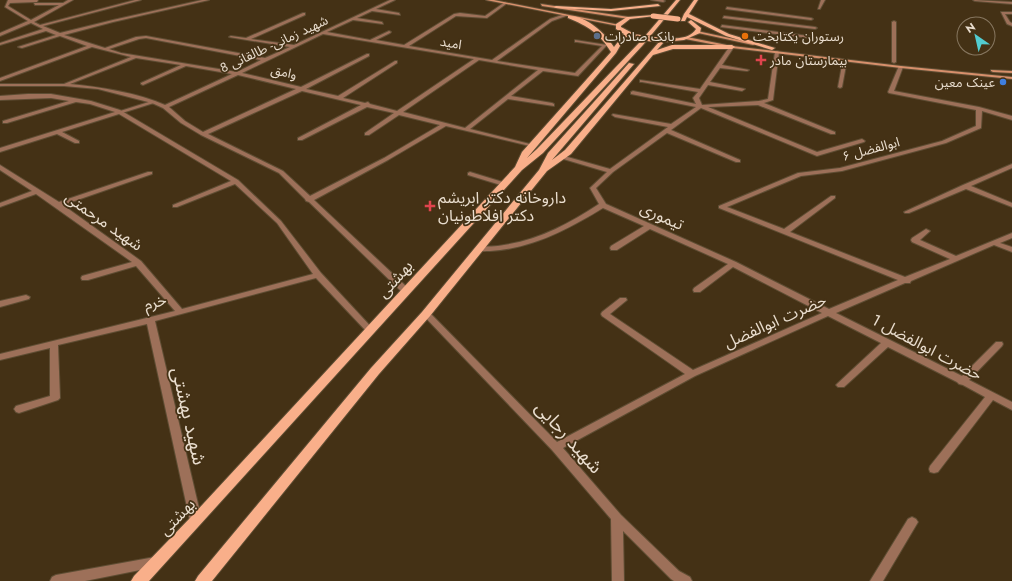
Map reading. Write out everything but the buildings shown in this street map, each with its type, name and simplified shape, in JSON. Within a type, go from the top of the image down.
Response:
[{"type":"main road","points":[[488,0],[568,16],[618,24],[629,18]]},
{"type":"main road","points":[[514,0],[629,18],[681,14],[699,29],[698,32]]},
{"type":"main road","name":"بهشتی","points":[[139,581],[155,562],[196,521],[504,184],[519,168],[540,151],[641,44],[678,0]]},
{"type":"main road","points":[[667,23],[681,14],[696,0]]},
{"type":"main road","points":[[650,16],[664,1]]},
{"type":"main road","points":[[556,7],[611,10],[659,8],[681,14],[721,34],[772,48]]},
{"type":"main road","points":[[588,19],[601,17],[599,14]]},
{"type":"main road","points":[[568,16],[596,28],[604,36],[614,52]]},
{"type":"main road","points":[[618,24],[618,28],[621,31],[637,37],[687,38],[732,47],[901,67],[1012,78]]},
{"type":"main road","points":[[687,38],[698,32],[772,48],[894,62],[1012,72]]},
{"type":"main road","points":[[519,168],[525,154],[614,52],[626,34]]},
{"type":"main road","points":[[708,42],[703,39],[703,36],[712,35]]},
{"type":"main road","points":[[203,581],[375,371],[426,314],[543,171],[562,156],[650,54],[653,46],[659,38]]},
{"type":"main road","points":[[543,171],[551,155],[659,38]]},
{"type":"main road","points":[[618,44],[632,41],[653,46]]},
{"type":"main road","points":[[650,54],[672,47],[732,47]]},
{"type":"street","points":[[0,35],[32,21],[71,0]]},
{"type":"street","points":[[38,26],[139,0]]},
{"type":"street","points":[[20,47],[60,34],[158,10],[207,0]]},
{"type":"street","name":"شهید زمانی- طالقانی 8","points":[[165,107],[393,0]]},
{"type":"street","points":[[449,0],[456,1]]},
{"type":"street","points":[[653,0],[664,1]]},
{"type":"street","points":[[728,0],[721,27],[818,38]]},
{"type":"street","points":[[819,8],[823,0]]},
{"type":"street","points":[[975,0],[1012,3]]},
{"type":"street","points":[[0,5],[8,3],[36,2],[64,4]]},
{"type":"street","name":"وامق","points":[[8,3],[38,26],[93,46],[138,56],[237,73],[303,88],[532,146]]},
{"type":"street","points":[[404,47],[455,15],[460,14],[486,17],[505,3]]},
{"type":"street","points":[[105,4],[116,6]]},
{"type":"street","points":[[727,8],[811,19]]},
{"type":"street","points":[[372,10],[399,14]]},
{"type":"street","points":[[1012,14],[1002,13],[1008,23],[1012,25]]},
{"type":"street","points":[[247,39],[304,14]]},
{"type":"street","points":[[492,62],[551,20],[568,16]]},
{"type":"street","points":[[724,17],[816,28]]},
{"type":"street","points":[[354,19],[382,23]]},
{"type":"street","points":[[894,22],[894,62]]},
{"type":"street","points":[[0,28],[10,31]]},
{"type":"street","points":[[0,44],[46,29]]},
{"type":"street","points":[[371,41],[389,32]]},
{"type":"street","name":"امید","points":[[323,33],[576,75],[605,45],[577,41]]},
{"type":"street","points":[[231,37],[295,46]]},
{"type":"street","points":[[106,49],[142,38],[266,60]]},
{"type":"street","points":[[0,80],[93,46]]},
{"type":"street","points":[[700,106],[696,98],[732,47]]},
{"type":"street","points":[[479,249],[509,247],[548,237],[572,225],[603,205],[593,188],[611,171],[700,106],[759,103],[770,100],[777,52]]},
{"type":"street","points":[[203,134],[303,88],[367,55]]},
{"type":"street","points":[[64,85],[138,56]]},
{"type":"street","points":[[367,134],[478,59]]},
{"type":"street","points":[[840,86],[845,60]]},
{"type":"street","points":[[340,97],[395,62]]},
{"type":"street","points":[[144,84],[187,64]]},
{"type":"street","points":[[719,66],[747,70]]},
{"type":"street","points":[[901,67],[891,92],[979,109],[1012,118]]},
{"type":"street","points":[[467,129],[541,70]]},
{"type":"street","points":[[642,82],[701,91]]},
{"type":"street","points":[[707,83],[742,89]]},
{"type":"street","points":[[0,85],[64,85],[98,88],[154,102],[165,107],[183,122],[203,134],[281,172],[308,200],[406,291]]},
{"type":"street","points":[[633,93],[700,106],[817,154],[862,141]]},
{"type":"street","points":[[0,98],[51,96],[91,103],[120,112],[167,142],[236,181],[279,222],[318,275],[370,330]]},
{"type":"street","points":[[508,97],[552,105]]},
{"type":"street","points":[[5,122],[76,100]]},
{"type":"street","points":[[0,150],[154,102]]},
{"type":"street","points":[[759,103],[833,133]]},
{"type":"street","points":[[300,139],[368,104]]},
{"type":"street","name":"ابوالفضل ۶","points":[[785,232],[720,207],[800,174],[840,170],[944,142],[979,127],[979,109]]},
{"type":"street","points":[[615,115],[671,126]]},
{"type":"street","points":[[308,200],[386,159],[446,124]]},
{"type":"street","points":[[666,130],[738,161]]},
{"type":"street","points":[[58,132],[77,142]]},
{"type":"street","points":[[562,156],[611,171]]},
{"type":"street","points":[[907,212],[1012,166]]},
{"type":"street","name":"شهید مرحمتی","points":[[0,167],[58,205],[138,263],[180,311]]},
{"type":"street","points":[[58,205],[150,173]]},
{"type":"street","points":[[470,174],[504,184]]},
{"type":"street","points":[[175,206],[236,181]]},
{"type":"street","points":[[965,186],[1012,205]]},
{"type":"street","points":[[0,205],[37,191]]},
{"type":"street","points":[[785,232],[833,197]]},
{"type":"street","name":"تیموری","points":[[603,205],[733,264],[830,312]]},
{"type":"street","points":[[614,248],[650,226]]},
{"type":"street","points":[[926,231],[915,240],[957,258]]},
{"type":"street","points":[[785,232],[907,281]]},
{"type":"street","name":"حضرت ابوالفضل","points":[[556,447],[692,374],[830,312],[1012,236]]},
{"type":"street","points":[[994,243],[1012,250]]},
{"type":"street","points":[[86,278],[138,263]]},
{"type":"street","points":[[697,290],[733,264]]},
{"type":"street","name":"خرم","points":[[0,356],[150,320],[318,275]]},
{"type":"street","points":[[0,304],[26,297]]},
{"type":"street","points":[[623,300],[605,314],[692,374]]},
{"type":"street","name":"حضرت ابوالفضل 1","points":[[830,312],[962,382],[1012,406]]},
{"type":"street","name":"شهید رجایی","points":[[426,314],[556,447],[617,518],[676,575],[686,581]]},
{"type":"street","name":"شهید بهشتی","points":[[150,320],[196,521]]},
{"type":"street","points":[[841,385],[887,342]]},
{"type":"street","points":[[19,409],[55,398],[54,343]]},
{"type":"street","points":[[962,382],[999,344]]},
{"type":"street","points":[[934,469],[991,396]]},
{"type":"street","points":[[617,518],[618,581]]},
{"type":"street","points":[[876,581],[912,522]]},
{"type":"street","points":[[56,581],[155,562]]},
{"type":"place","name":"بانک صادرات","points":[[597,36]]},
{"type":"place","name":"رستوران یکتابخت","points":[[745,36]]},
{"type":"place","name":"بیمارستان مادر","points":[[761,60]]},
{"type":"place","name":"عینک معین","points":[[1003,82]]},
{"type":"place","name":"داروخانه دکتر ابریشم دکتر افلاطونیان","points":[[430,206]]}]
